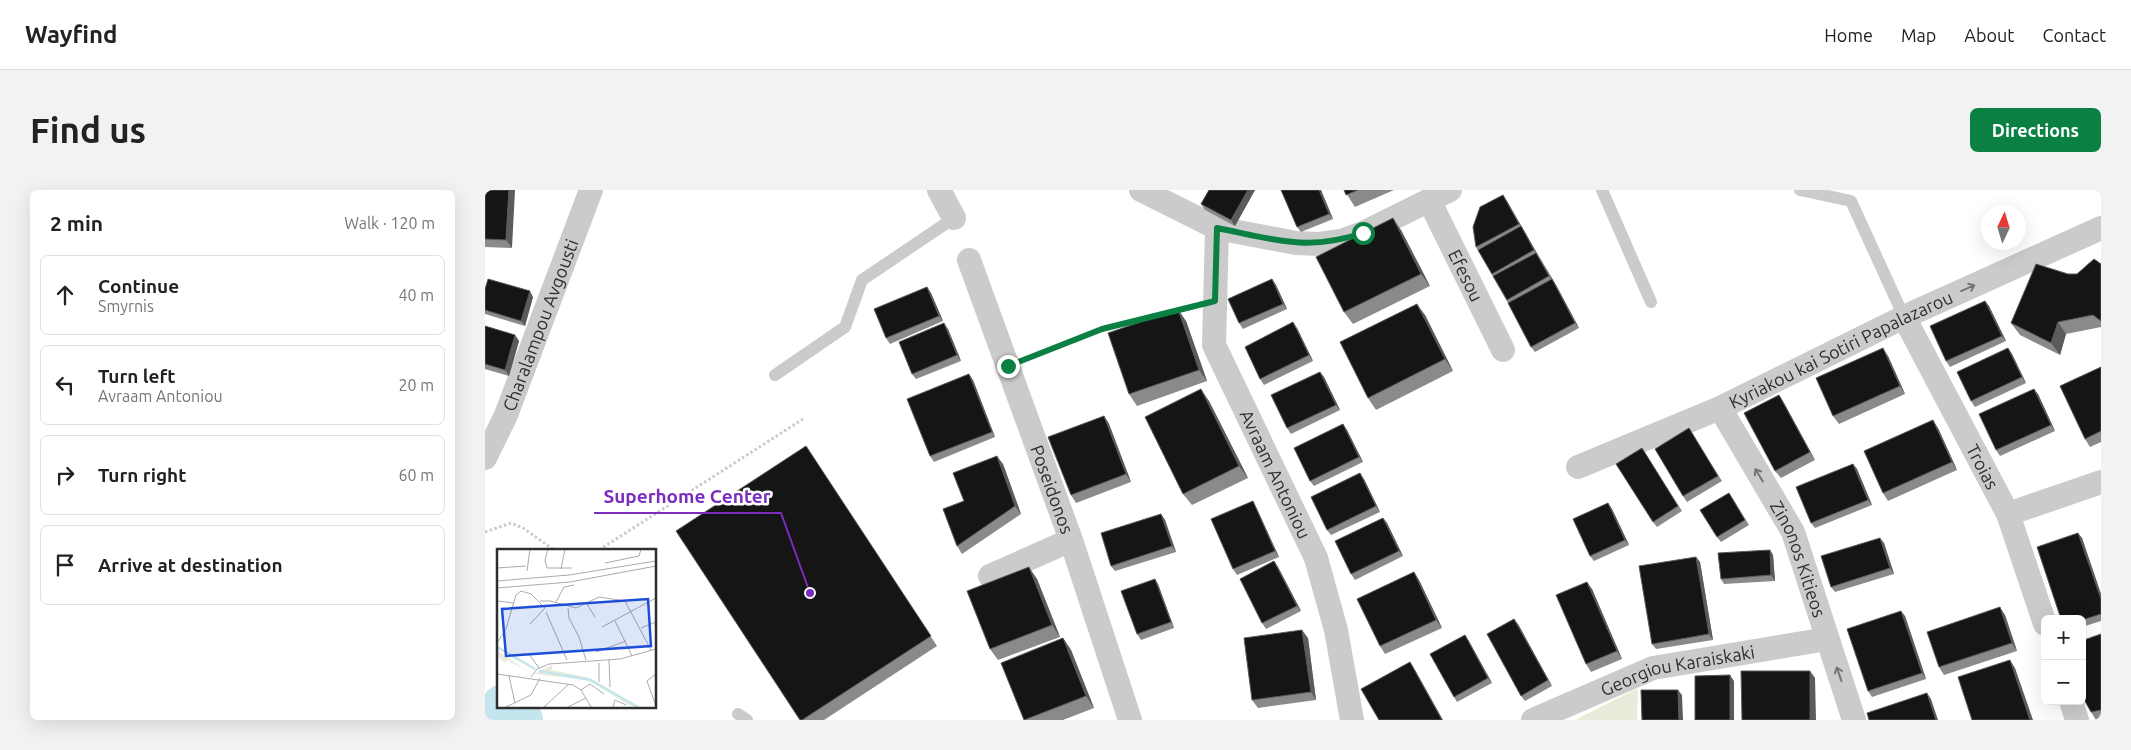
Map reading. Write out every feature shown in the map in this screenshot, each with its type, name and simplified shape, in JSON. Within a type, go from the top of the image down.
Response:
[{"type":"street","name":"Charalampou Avgousti","points":[[485,458],[506,416],[591,190]]},
{"type":"street","points":[[939,190],[954,218]]},
{"type":"street","points":[[1141,190],[1217,228],[1296,243],[1319,244],[1341,241],[1363,233],[1450,190]]},
{"type":"street","name":"Efesou","points":[[1429,200],[1503,350]]},
{"type":"street","name":"Avraam Antoniou","points":[[1217,228],[1214,345],[1316,558],[1335,630],[1352,720]]},
{"type":"street","name":"Kyriakou kai Sotiri Papalazarou","points":[[1577,467],[1720,408],[1904,317],[2101,228]]},
{"type":"street","name":"Poseidonos","points":[[969,260],[1071,540],[1130,720]]},
{"type":"street","name":"Troias","points":[[1904,317],[2007,514],[2042,615]]},
{"type":"street","name":"Zinonos Kitieos","points":[[1720,408],[1793,532],[1854,720]]},
{"type":"street","points":[[2007,514],[2101,482]]},
{"type":"street","points":[[990,576],[1071,540]]},
{"type":"street","name":"Georgiou Karaiskaki","points":[[1533,720],[1653,668],[1827,639]]},
{"type":"street","points":[[2072,705],[2077,720]]},
{"type":"lane","points":[[1602,190],[1651,302]]},
{"type":"lane","points":[[1800,190],[1851,201],[1904,317]]},
{"type":"lane","points":[[775,376],[845,328],[862,280],[954,218]]},
{"type":"lane","points":[[739,720],[738,714],[747,720]]},
{"type":"path","points":[[1008,366],[1102,329],[1215,301]]},
{"type":"path","points":[[601,549],[803,419]]},
{"type":"path","points":[[485,532],[511,523],[523,528],[553,549]]},
{"type":"green space","points":[[1638,688],[1637,720],[1575,720]]},
{"type":"building","points":[[485,190],[509,190],[506,240],[485,239]]},
{"type":"building","points":[[1209,190],[1248,190],[1231,220],[1201,204]]},
{"type":"building","points":[[1281,190],[1319,190],[1329,214],[1297,227]]},
{"type":"building","points":[[1344,190],[1358,190],[1346,195]]},
{"type":"building","points":[[1503,195],[1519,224],[1476,247],[1473,227],[1480,207]]},
{"type":"building","points":[[1393,218],[1421,274],[1344,312],[1316,257]]},
{"type":"building","points":[[1521,226],[1534,250],[1492,274],[1478,250]]},
{"type":"building","points":[[1536,253],[1549,276],[1507,300],[1493,276]]},
{"type":"building","points":[[2094,259],[2101,264],[2101,321],[2093,315],[2058,322],[2051,343],[2011,323],[2036,264],[2068,274],[2077,274]]},
{"type":"building","points":[[488,279],[530,291],[521,321],[485,310],[485,289]]},
{"type":"building","points":[[1272,279],[1283,304],[1239,323],[1228,299]]},
{"type":"building","points":[[1552,279],[1575,323],[1531,347],[1508,303]]},
{"type":"building","points":[[927,287],[939,316],[886,338],[874,309]]},
{"type":"building","points":[[1985,301],[2002,336],[1946,361],[1930,326]]},
{"type":"building","points":[[1417,304],[1445,359],[1368,398],[1340,342]]},
{"type":"building","points":[[1178,309],[1199,370],[1129,394],[1108,333]]},
{"type":"building","points":[[1293,322],[1309,355],[1260,379],[1245,347]]},
{"type":"building","points":[[944,323],[957,355],[912,374],[899,342]]},
{"type":"building","points":[[485,326],[515,335],[505,370],[485,364]]},
{"type":"building","points":[[1883,348],[1900,386],[1833,416],[1816,378]]},
{"type":"building","points":[[2008,348],[2022,377],[1971,401],[1957,372]]},
{"type":"building","points":[[2101,367],[2101,431],[2085,439],[2060,386]]},
{"type":"building","points":[[1320,372],[1336,405],[1287,428],[1271,395]]},
{"type":"building","points":[[969,374],[992,432],[930,456],[907,399]]},
{"type":"building","points":[[1201,389],[1239,466],[1183,494],[1145,417]]},
{"type":"building","points":[[2034,389],[2051,425],[1996,450],[1979,414]]},
{"type":"building","points":[[1779,395],[1810,452],[1775,471],[1744,413]]},
{"type":"building","points":[[1104,416],[1126,474],[1071,495],[1048,437]]},
{"type":"building","points":[[1933,420],[1952,462],[1883,493],[1864,451]]},
{"type":"building","points":[[1343,424],[1359,457],[1310,481],[1294,448]]},
{"type":"building","points":[[1689,428],[1718,476],[1683,496],[1655,449]]},
{"type":"building","points":[[806,446],[931,636],[800,720],[676,531]]},
{"type":"building","points":[[1642,448],[1678,506],[1653,522],[1616,464]]},
{"type":"building","points":[[997,456],[1015,506],[957,546],[943,509],[964,501],[953,473]]},
{"type":"building","points":[[1853,464],[1868,500],[1811,523],[1796,487]]},
{"type":"building","points":[[1360,473],[1376,506],[1327,530],[1311,497]]},
{"type":"building","points":[[1729,493],[1745,520],[1717,537],[1700,510]]},
{"type":"building","points":[[1253,501],[1275,551],[1233,569],[1211,519]]},
{"type":"building","points":[[1608,503],[1625,540],[1590,556],[1573,519]]},
{"type":"building","points":[[1161,514],[1172,546],[1111,566],[1101,533]]},
{"type":"building","points":[[1383,518],[1399,551],[1351,574],[1335,541]]},
{"type":"building","points":[[2078,533],[2101,599],[2101,614],[2086,619],[2086,615],[2060,615],[2037,547]]},
{"type":"building","points":[[1880,538],[1890,568],[1831,587],[1821,556]]},
{"type":"building","points":[[1770,550],[1771,575],[1721,579],[1718,553]]},
{"type":"building","points":[[1696,557],[1709,634],[1652,644],[1639,566]]},
{"type":"building","points":[[1274,561],[1297,606],[1262,623],[1240,579]]},
{"type":"building","points":[[1029,567],[1052,625],[990,649],[967,591]]},
{"type":"building","points":[[1414,572],[1436,620],[1380,646],[1357,599]]},
{"type":"building","points":[[1155,579],[1171,622],[1137,634],[1121,591]]},
{"type":"building","points":[[1587,582],[1617,651],[1586,664],[1556,595]]},
{"type":"building","points":[[2000,607],[2012,643],[1939,667],[1927,632]]},
{"type":"building","points":[[1901,611],[1922,673],[1868,691],[1847,629]]},
{"type":"building","points":[[1514,619],[1548,680],[1521,696],[1487,634]]},
{"type":"building","points":[[1302,630],[1311,692],[1252,700],[1244,638]]},
{"type":"building","points":[[2101,634],[2101,710],[2091,712],[2086,703],[2086,639]]},
{"type":"building","points":[[1465,635],[1488,678],[1454,697],[1430,654]]},
{"type":"building","points":[[1063,638],[1086,696],[1024,720],[1001,663]]},
{"type":"building","points":[[2010,660],[2030,720],[1972,720],[1958,677]]},
{"type":"building","points":[[1410,662],[1442,720],[1379,720],[1361,689]]},
{"type":"building","points":[[1741,671],[1810,671],[1810,720],[1742,720]]},
{"type":"building","points":[[1730,675],[1730,720],[1695,720],[1695,676]]},
{"type":"building","points":[[1641,690],[1678,690],[1679,720],[1642,720]]},
{"type":"building","points":[[1927,693],[1936,720],[1869,720],[1867,713]]},
{"type":"waterway","points":[[505,708],[522,720]]},
{"type":"place","name":"Superhome Center","points":[[810,593]]},
{"type":"route","points":[[1008,366],[1102,329],[1215,301],[1217,228],[1296,243],[1319,244],[1341,241],[1363,233]]}]
